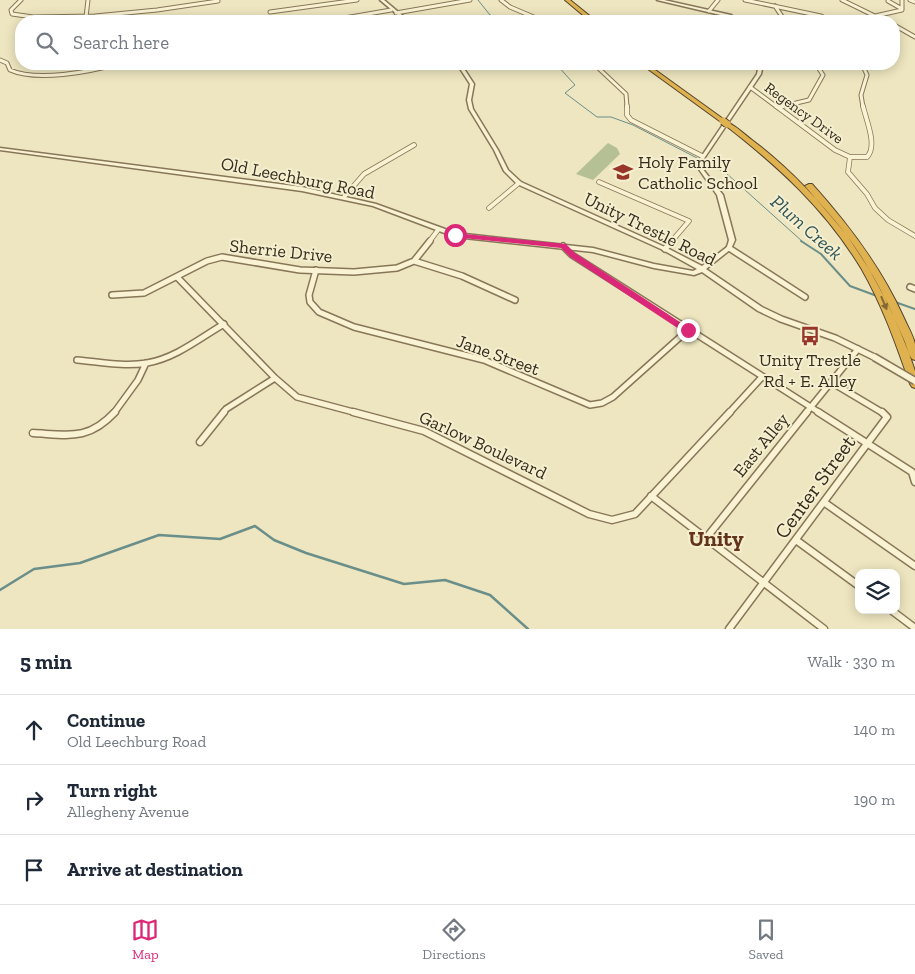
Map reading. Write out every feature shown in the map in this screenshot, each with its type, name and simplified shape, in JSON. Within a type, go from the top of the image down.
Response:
[{"type":"highway","points":[[562,0],[580,15]]},
{"type":"highway","points":[[567,0],[585,15]]},
{"type":"highway","points":[[653,70],[726,121],[759,148],[824,210],[845,237],[880,295],[915,383]]},
{"type":"highway","points":[[659,70],[794,171],[819,196],[852,235],[888,291],[915,356]]},
{"type":"street","points":[[17,15],[12,14],[11,10],[21,0]]},
{"type":"street","points":[[86,15],[88,0]]},
{"type":"street","points":[[270,12],[357,0]]},
{"type":"street","points":[[382,0],[396,14],[470,0]]},
{"type":"street","points":[[501,0],[530,15]]},
{"type":"street","points":[[659,0],[726,15]]},
{"type":"street","points":[[709,11],[718,0]]},
{"type":"street","points":[[745,0],[816,15]]},
{"type":"street","points":[[842,0],[872,15]]},
{"type":"street","points":[[902,0],[902,9]]},
{"type":"street","points":[[910,0],[915,2]]},
{"type":"street","points":[[102,15],[218,1]]},
{"type":"street","points":[[888,1],[902,9]]},
{"type":"street","points":[[775,6],[781,15]]},
{"type":"street","points":[[878,15],[902,9]]},
{"type":"street","points":[[362,15],[391,10]]},
{"type":"street","points":[[900,28],[915,37]]},
{"type":"street","points":[[0,60],[7,63],[9,69],[14,72],[39,76],[83,70]]},
{"type":"street","name":"Unity Trestle Road","points":[[463,70],[472,84],[469,100],[471,110],[496,150],[506,171],[519,183],[665,250],[702,269],[760,309],[781,320],[835,338],[858,349],[915,383]]},
{"type":"street","points":[[600,70],[626,94],[627,115],[631,120],[701,159]]},
{"type":"street","points":[[702,269],[729,248],[732,236],[718,191],[700,168],[701,159],[759,74],[760,70]]},
{"type":"street","points":[[779,107],[809,100],[823,75],[820,70]]},
{"type":"street","name":"Regency Drive","points":[[750,87],[834,150],[850,157],[867,157],[871,153],[872,145],[861,95],[868,75],[865,70]]},
{"type":"street","points":[[344,197],[364,174],[414,145]]},
{"type":"street","name":"Old Leechburg Road","points":[[0,149],[210,175],[302,189],[344,197],[386,209],[438,230],[466,237],[563,246],[602,252],[694,273],[702,269]]},
{"type":"street","points":[[850,157],[848,172],[867,194],[875,208],[888,220],[915,236]]},
{"type":"street","points":[[599,182],[689,220],[665,250]]},
{"type":"street","points":[[489,208],[519,183]]},
{"type":"street","points":[[438,230],[414,261],[462,276],[515,300]]},
{"type":"street","points":[[563,246],[572,255],[688,330],[868,442],[912,472],[915,482]]},
{"type":"street","points":[[729,248],[805,297]]},
{"type":"street","name":"Sherrie Drive","points":[[112,295],[144,293],[177,278],[207,261],[222,257],[278,268],[354,272],[384,270],[405,266],[414,261]]},
{"type":"street","name":"Jane Street","points":[[316,270],[310,302],[319,312],[354,327],[484,360],[593,406],[606,403],[688,330]]},
{"type":"street","name":"Garlow Boulevard","points":[[177,278],[275,378],[297,397],[424,431],[596,517],[618,521],[634,514],[762,377]]},
{"type":"street","points":[[77,360],[146,363],[169,355],[224,324]]},
{"type":"street","name":"East Alley","points":[[706,537],[858,349]]},
{"type":"street","points":[[33,433],[80,435],[100,428],[116,412],[144,371],[146,363]]},
{"type":"street","points":[[200,442],[226,409],[275,378]]},
{"type":"street","name":"Center Street","points":[[733,628],[764,582],[825,503],[887,417],[882,412],[831,382]]},
{"type":"street","points":[[651,496],[824,629]]},
{"type":"street","points":[[825,503],[915,566]]},
{"type":"street","points":[[796,540],[855,583]]},
{"type":"street","points":[[896,614],[915,628]]},
{"type":"green space","points":[[608,143],[617,148],[620,154],[593,180],[576,174]]},
{"type":"waterway","name":"Plum Creek","points":[[478,0],[490,15]]},
{"type":"waterway","name":"Plum Creek","points":[[561,70],[575,85],[565,93],[597,117],[611,117],[633,125],[726,173],[803,242]]},
{"type":"waterway","name":"Plum Creek","points":[[801,241],[821,254],[850,286],[877,296]]},
{"type":"waterway","name":"Plum Creek","points":[[895,302],[915,309]]},
{"type":"waterway","points":[[0,590],[34,569],[80,563],[159,535],[220,539],[255,526],[274,540],[306,553],[404,584],[445,580],[490,595],[528,629]]},
{"type":"place","name":"Holy Family Catholic School","points":[[623,172]]},
{"type":"place","name":"Unity Trestle Rd + E. Alley","points":[[810,336]]},
{"type":"district","name":"Unity","points":[[716,538]]},
{"type":"route","points":[[455,235],[563,246],[572,255],[688,330]]}]
